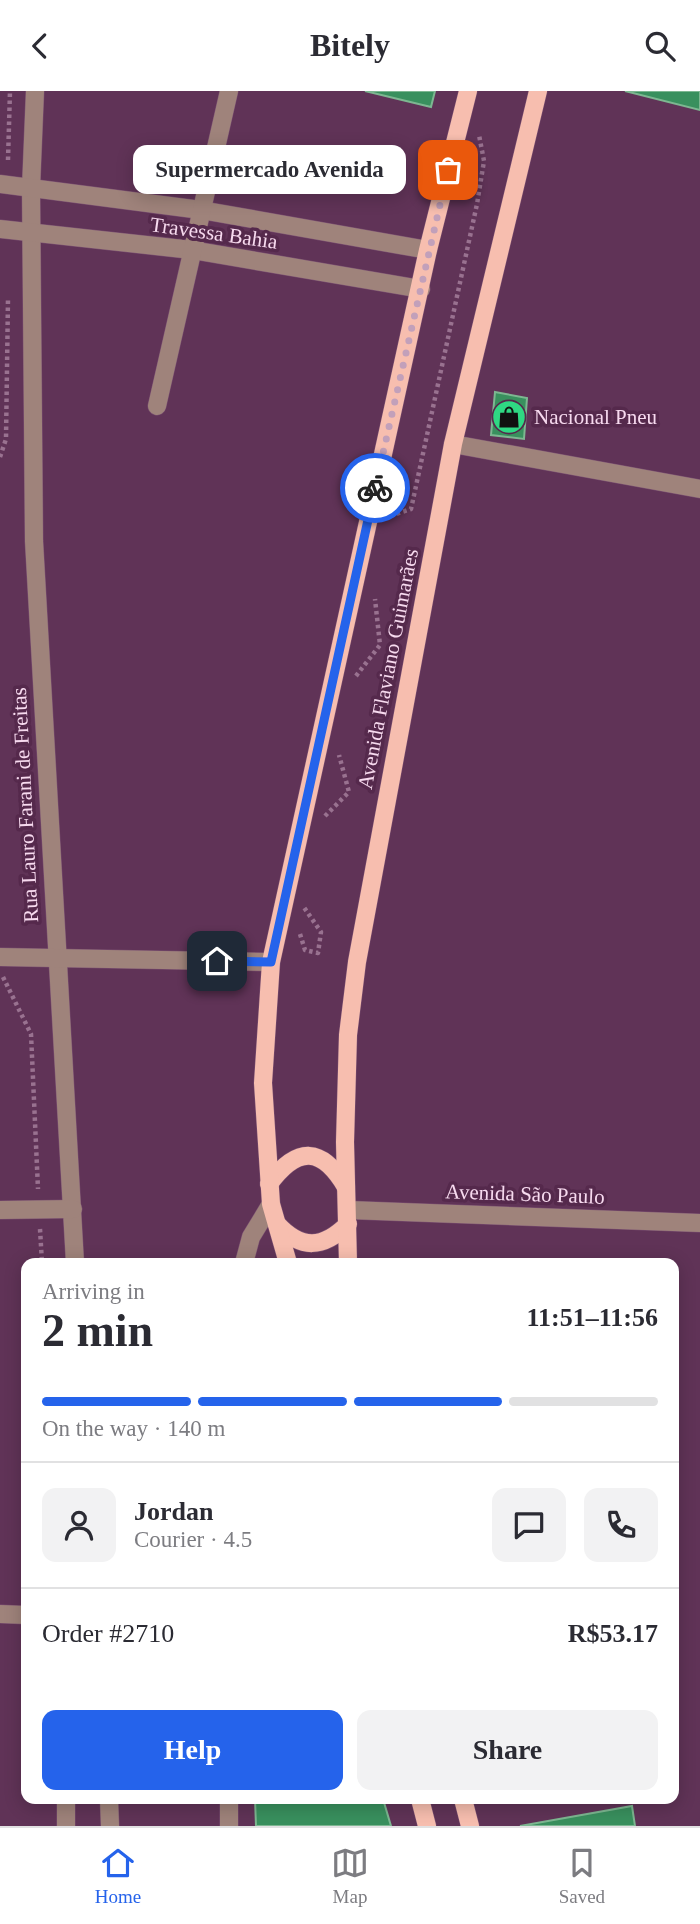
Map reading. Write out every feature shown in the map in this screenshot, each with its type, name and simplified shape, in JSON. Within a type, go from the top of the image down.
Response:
[{"type":"main road","points":[[287,1258],[271,1204],[263,1083],[271,962],[428,250],[468,91]]},
{"type":"main road","name":"Avenida Flaviano Guimarães","points":[[348,1258],[348,1035],[357,962],[453,444],[538,91]]},
{"type":"main road","points":[[269,1184],[283,1165],[293,1159],[312,1156],[328,1161],[346,1187]]},
{"type":"main road","points":[[277,1224],[296,1242],[307,1244],[337,1236],[348,1217]]},
{"type":"main road","points":[[421,1804],[427,1826]]},
{"type":"main road","points":[[464,1804],[470,1826]]},
{"type":"street","name":"Rua Lauro Farani de Freitas","points":[[36,91],[31,188],[34,541],[55,956],[75,1258]]},
{"type":"street","points":[[157,406],[229,91]]},
{"type":"street","name":"Travessa Bahia","points":[[0,184],[201,209],[428,250]]},
{"type":"street","name":"Travessa Bahia","points":[[0,229],[192,250],[421,289]]},
{"type":"street","points":[[453,444],[700,489]]},
{"type":"street","points":[[0,957],[271,962]]},
{"type":"street","points":[[245,1258],[251,1237],[271,1204]]},
{"type":"street","points":[[0,1210],[73,1209]]},
{"type":"street","name":"Avenida São Paulo","points":[[348,1217],[700,1223]]},
{"type":"street","points":[[0,1614],[21,1615]]},
{"type":"street","points":[[66,1804],[66,1826]]},
{"type":"street","points":[[109,1804],[110,1826]]},
{"type":"street","points":[[229,1804],[229,1826]]},
{"type":"path","points":[[386,528],[390,517],[411,509],[477,204],[484,161],[478,128]]},
{"type":"path","points":[[353,681],[380,645],[375,597]]},
{"type":"path","points":[[322,828],[326,815],[349,792],[337,751]]},
{"type":"path","points":[[301,917],[306,893]]},
{"type":"path","points":[[299,929],[305,950],[318,953],[321,932],[303,905]]},
{"type":"path","points":[[0,966],[6,989],[31,1034],[42,1258]]},
{"type":"building","points":[[365,91],[435,91],[431,107]]},
{"type":"building","points":[[625,91],[700,91],[700,110]]},
{"type":"building","name":"Nacional Pneu","points":[[495,392],[527,398],[524,439],[491,435]]},
{"type":"building","points":[[255,1804],[384,1804],[391,1826],[256,1826]]},
{"type":"building","points":[[632,1806],[635,1826],[520,1826]]},
{"type":"way so far","points":[[375,488],[448,170]]},
{"type":"place","name":"Supermercado Avenida","points":[[448,170]]},
{"type":"place","name":"Nacional Pneu","points":[[509,417]]},
{"type":"route","points":[[217,961],[271,962],[375,488]]}]
